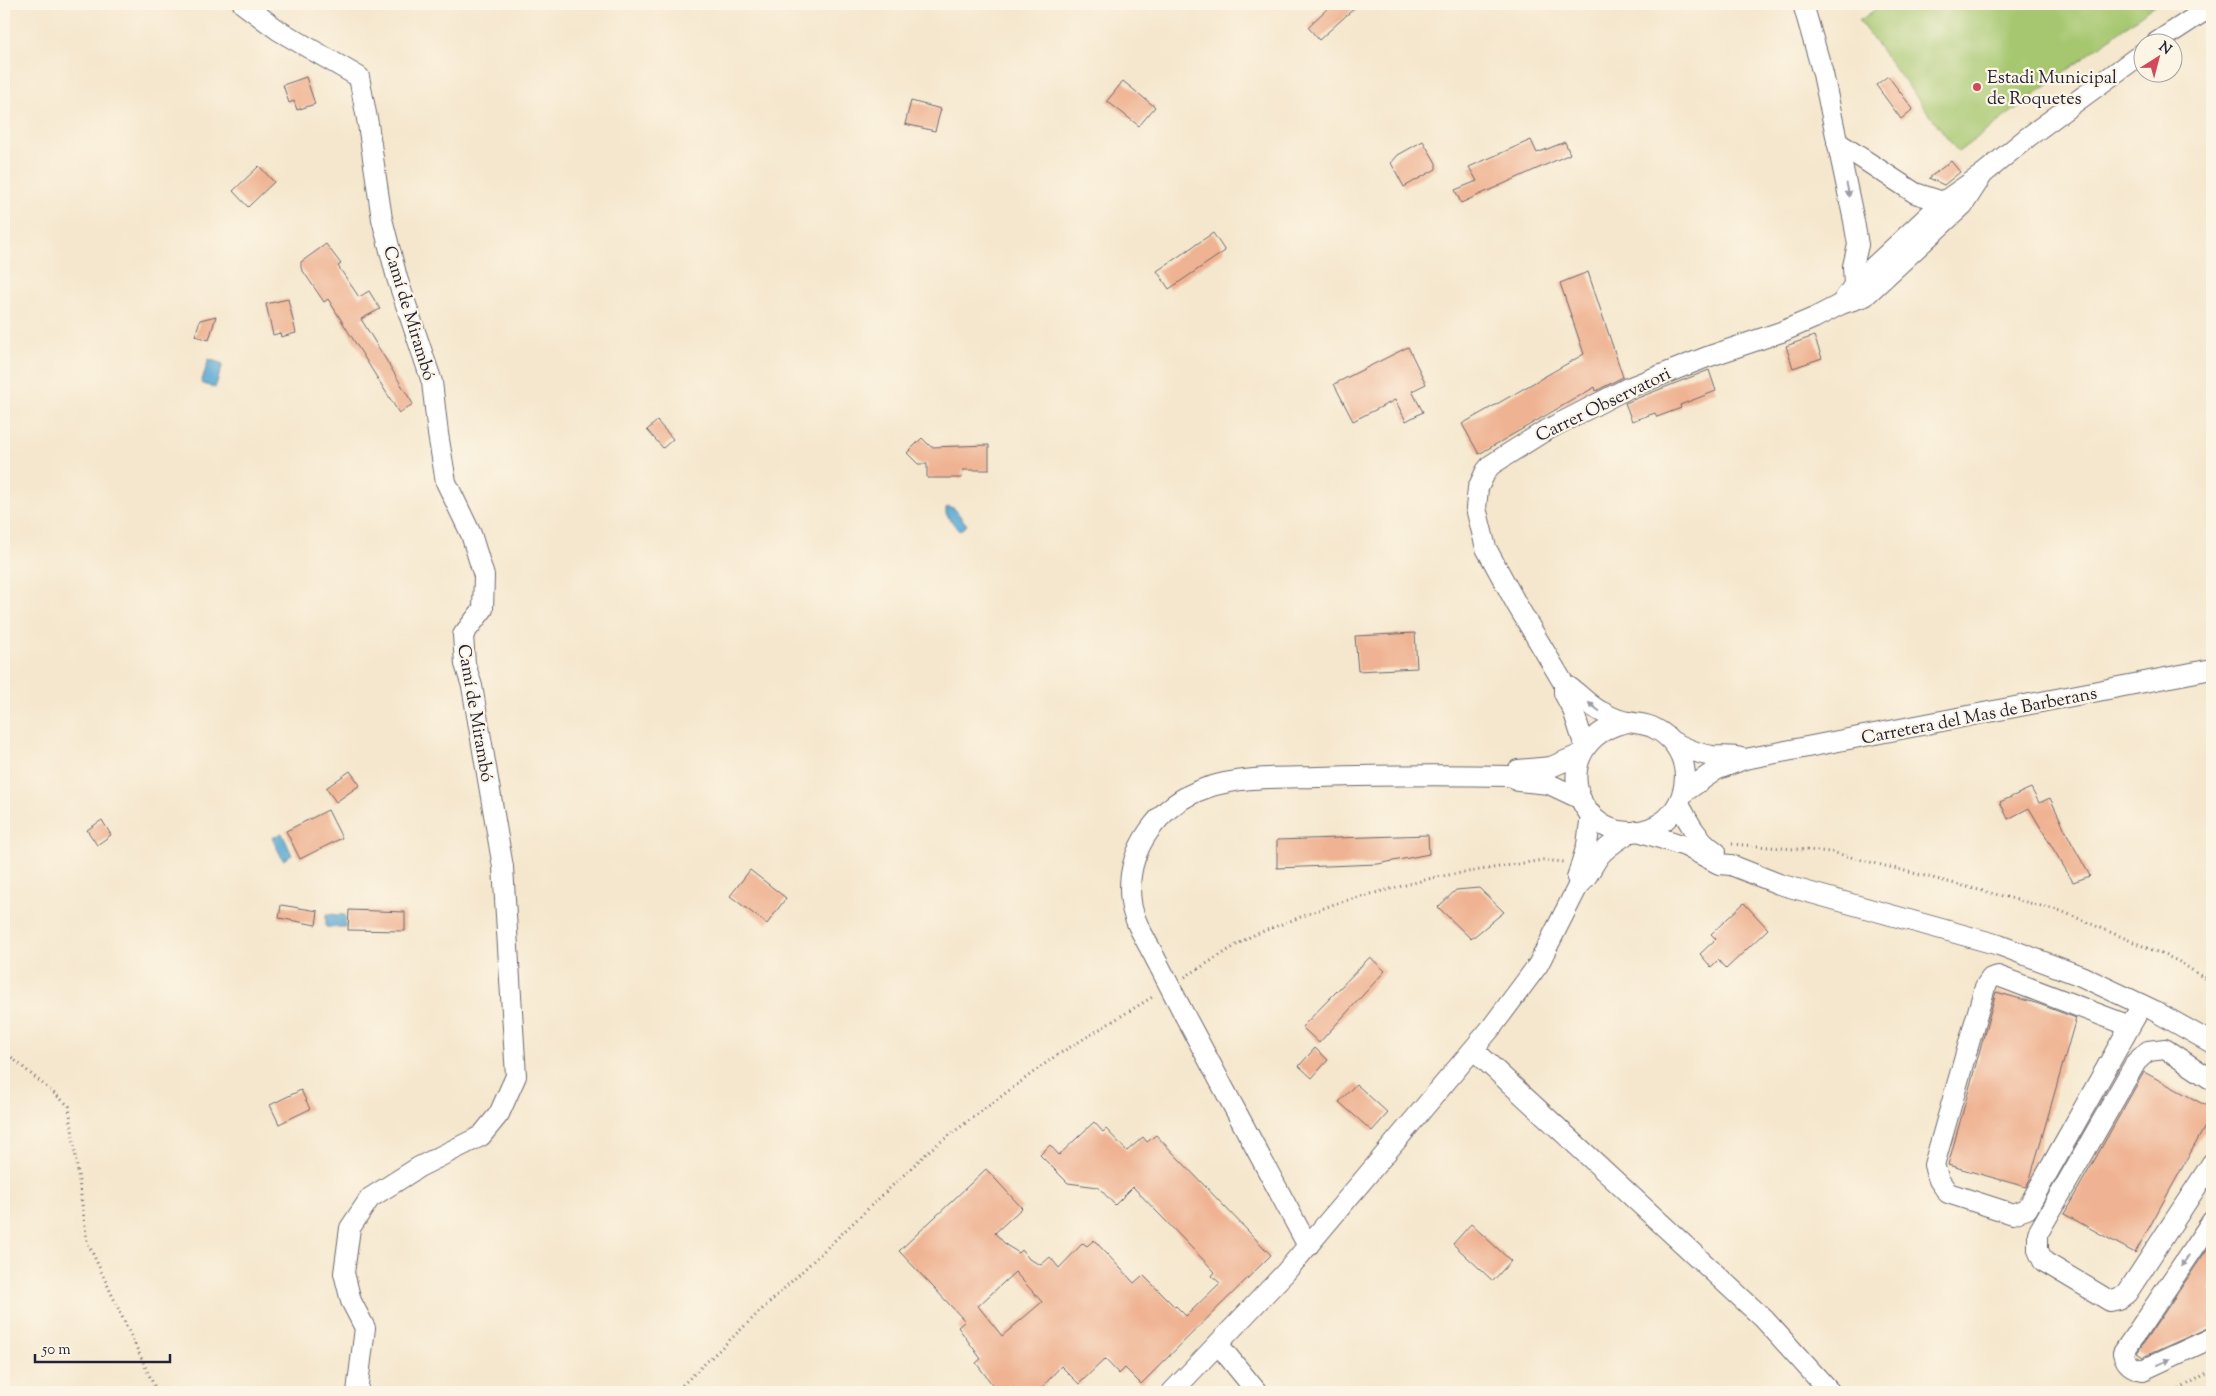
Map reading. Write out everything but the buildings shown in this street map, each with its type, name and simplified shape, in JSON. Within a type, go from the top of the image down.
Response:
[{"type":"street","name":"Camí de Mirambó","points":[[243,4],[278,30],[359,77],[382,219],[397,278],[432,382],[446,482],[471,534],[484,576],[483,609],[463,635],[465,664],[472,686],[503,867],[516,1076],[499,1114],[482,1136],[419,1167],[370,1198],[350,1228],[344,1273],[351,1301],[365,1328],[357,1392]]},
{"type":"street","points":[[1803,4],[1823,74],[1848,187],[1858,244],[1870,263],[1886,266]]},
{"type":"street","points":[[2172,32],[2210,7]]},
{"type":"street","points":[[1886,266],[1928,216],[1943,202],[1983,174],[2028,137],[2134,59]]},
{"type":"street","points":[[1837,142],[1922,196],[1943,202]]},
{"type":"street","points":[[1841,304],[1854,285],[1912,252],[1963,205],[1983,174]]},
{"type":"street","points":[[1912,252],[1918,234],[1931,224],[1922,196]]},
{"type":"street","points":[[1854,285],[1853,266],[1858,244]]},
{"type":"street","name":"Carrer Observatori","points":[[1564,684],[1516,606],[1486,548],[1476,508],[1478,488],[1486,471],[1496,461],[1536,437],[1628,388],[1707,357],[1788,329],[1841,304],[1864,296],[1886,266]]},
{"type":"street","name":"Carretera del Mas de Barberans","points":[[1745,759],[2212,669]]},
{"type":"street","points":[[1172,1392],[1308,1246],[1474,1050],[1538,965],[1578,886],[1585,881],[1595,863],[1606,849],[1634,832],[1662,822],[1672,814],[1681,798],[1685,772],[1679,751],[1673,742],[1663,733],[1652,727],[1628,722],[1595,708],[1575,690],[1564,684],[1564,693],[1573,710],[1583,750],[1576,781],[1586,807],[1587,845],[1577,875],[1578,886]]},
{"type":"street","points":[[1512,776],[1518,770],[1552,767],[1583,750],[1603,730],[1628,722]]},
{"type":"street","points":[[1673,742],[1704,754],[1745,759]]},
{"type":"street","points":[[1681,798],[1716,770],[1745,759]]},
{"type":"street","points":[[1308,1246],[1185,1016],[1138,924],[1131,903],[1130,881],[1132,865],[1150,829],[1161,815],[1186,796],[1208,787],[1231,782],[1267,779],[1404,774],[1512,776],[1518,781],[1549,784],[1586,807],[1608,827],[1685,846],[1719,864],[1731,865],[1795,888],[1999,945],[2081,976],[2142,1004],[2212,1043]]},
{"type":"street","points":[[1681,798],[1688,823],[1698,838],[1723,856],[1731,865]]},
{"type":"street","points":[[2130,1026],[1998,976],[1991,978],[1986,987],[1934,1165],[1939,1180],[1948,1193],[2013,1214],[2027,1209],[2130,1026],[2142,1004]]},
{"type":"street","points":[[2212,1080],[2165,1049],[2148,1051],[2136,1062],[2038,1233],[2038,1250],[2043,1261],[2110,1301],[2119,1299],[2127,1293],[2212,1163]]},
{"type":"street","points":[[1474,1050],[1764,1319],[1830,1392]]},
{"type":"street","points":[[2212,1221],[2123,1353],[2125,1361],[2134,1369],[2143,1370],[2212,1338]]},
{"type":"street","points":[[1218,1344],[1257,1392]]},
{"type":"path","points":[[1728,843],[1831,852],[2061,911],[2178,961],[2212,983]]},
{"type":"path","points":[[1178,982],[1252,936],[1337,903],[1436,877],[1543,860]]},
{"type":"path","points":[[675,1392],[932,1149],[1054,1057],[1161,992]]},
{"type":"path","points":[[4,1052],[69,1106],[87,1241],[157,1392]]},
{"type":"path","points":[[2175,1392],[2212,1370]]},
{"type":"green space","name":"Estadi Municipal de Roquetes","points":[[1883,4],[2156,4],[1958,152],[1859,21]]},
{"type":"water","points":[[209,359],[223,364],[215,388],[201,383]]},
{"type":"water","points":[[946,508],[954,508],[967,525],[959,531],[946,514]]},
{"type":"water","points":[[282,833],[292,855],[283,860],[272,838]]},
{"type":"water","points":[[326,914],[345,915],[345,927],[326,927]]},
{"type":"place","name":"Estadi Municipal de Roquetes","points":[[1977,87]]}]
